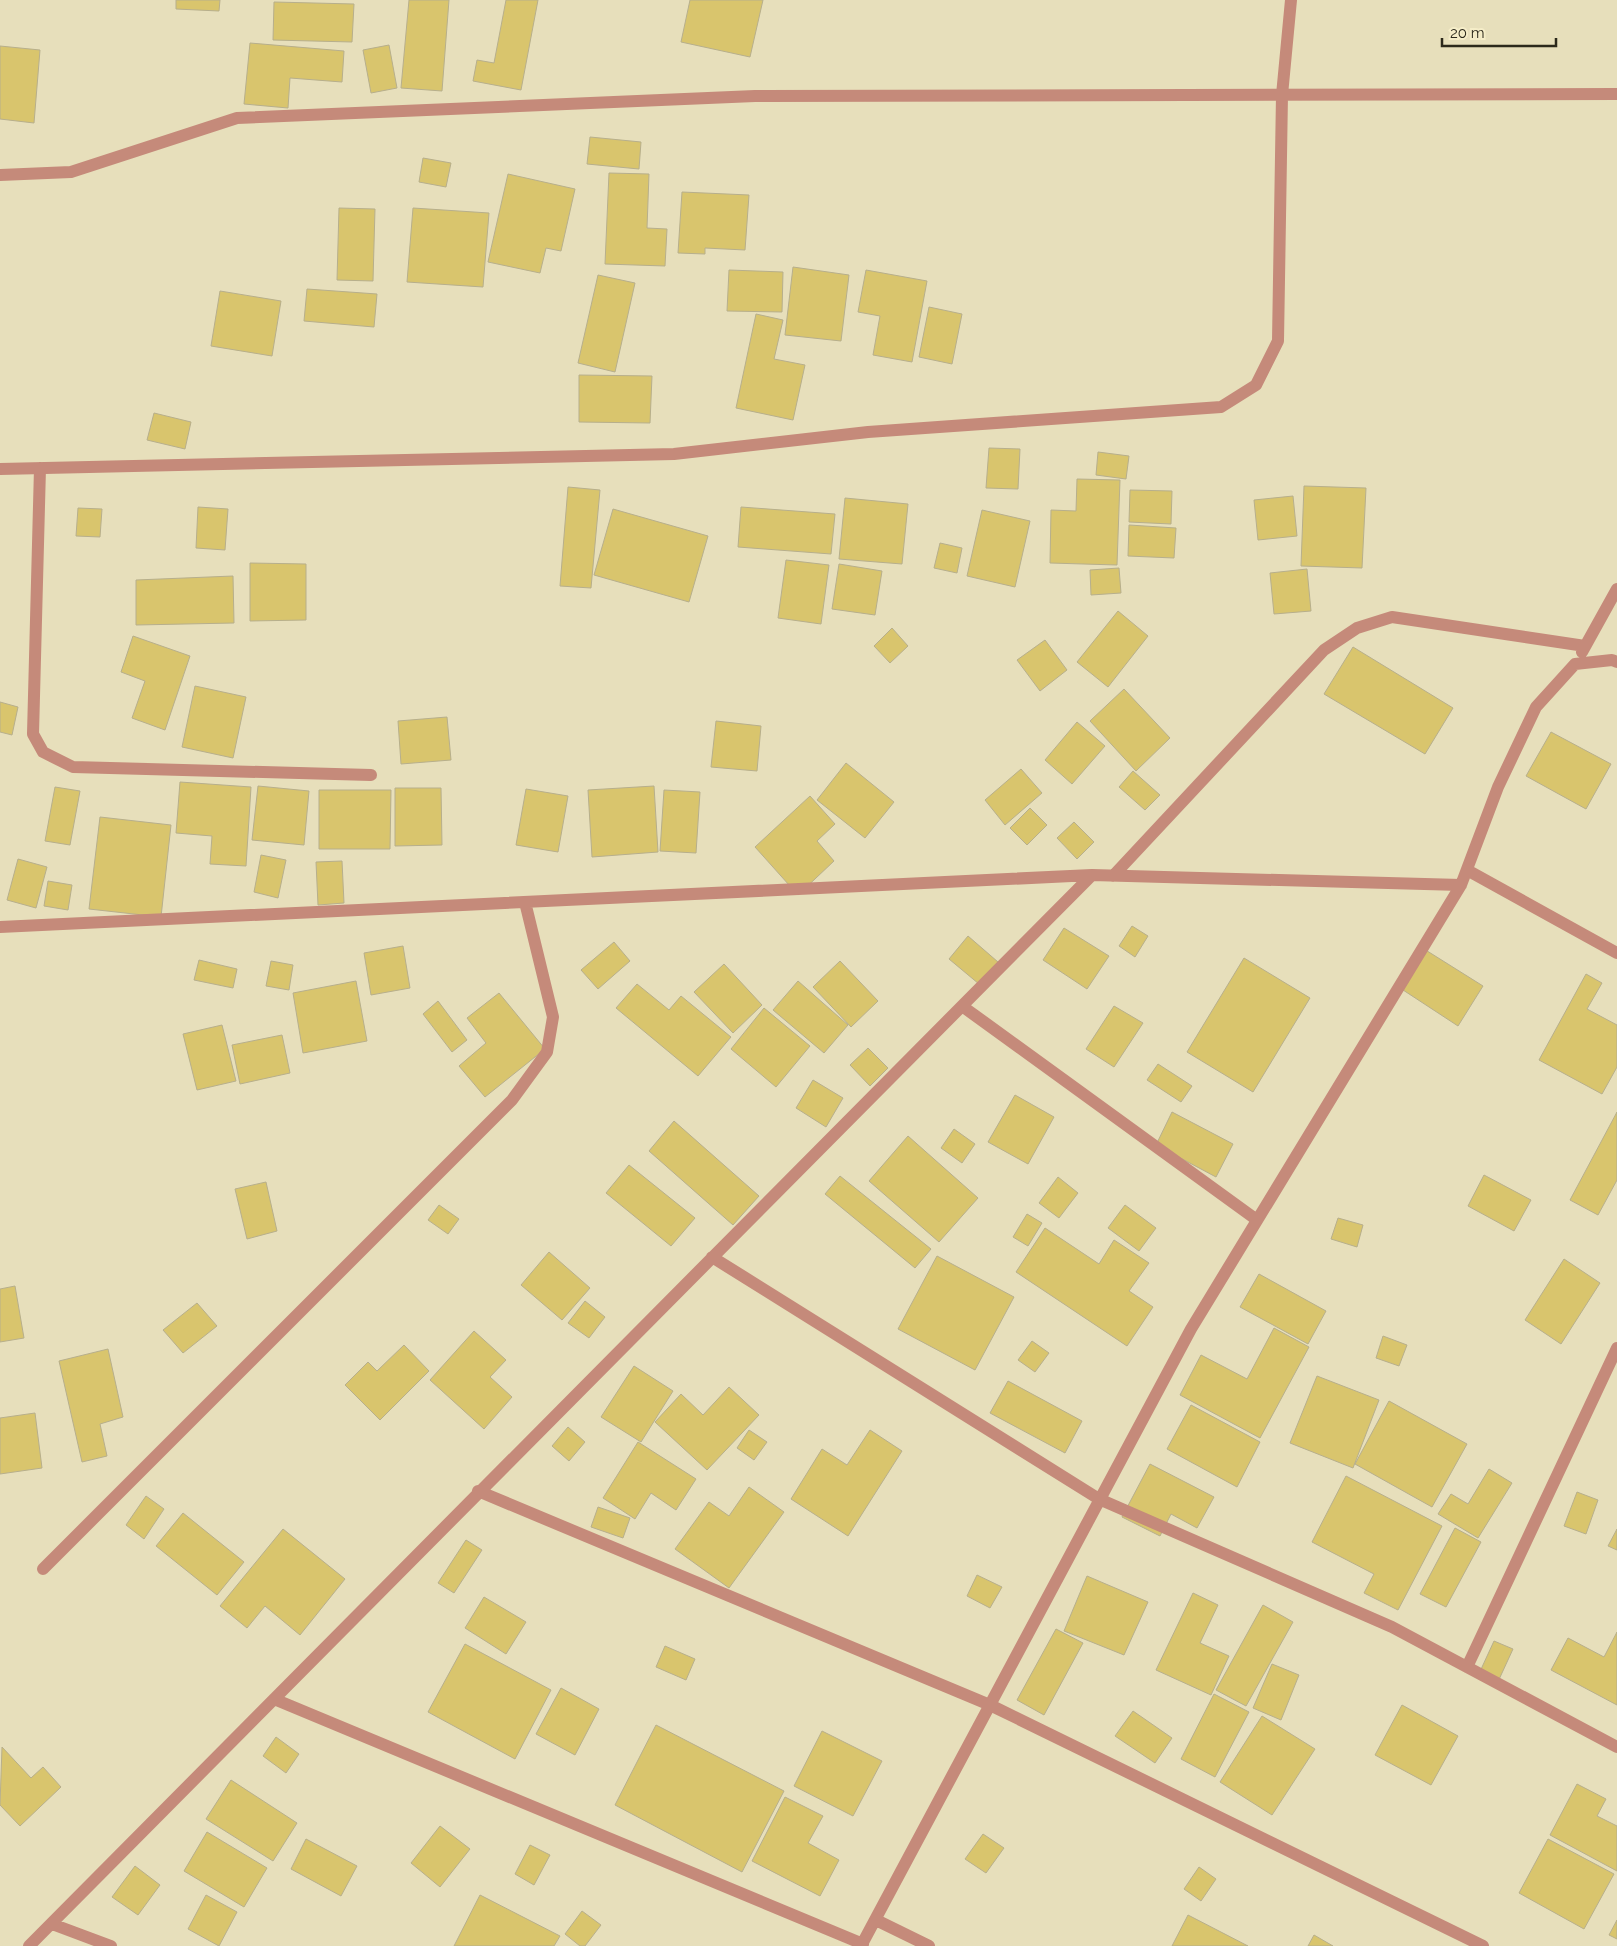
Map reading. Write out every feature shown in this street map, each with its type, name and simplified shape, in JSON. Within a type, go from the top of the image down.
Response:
[{"type":"street","points":[[0,469],[674,454],[868,432],[1221,407],[1256,385],[1278,342],[1282,95],[1290,0]]},
{"type":"street","points":[[0,175],[71,172],[237,118],[755,96],[1617,94]]},
{"type":"street","points":[[40,468],[33,734],[43,752],[74,767],[371,775]]},
{"type":"street","points":[[274,1698],[862,1945],[1190,1329],[1462,885],[1498,786],[1536,707],[1575,664],[1617,588]]},
{"type":"street","points":[[1114,876],[1324,650],[1356,628],[1392,617],[1585,646]]},
{"type":"street","points":[[1575,664],[1612,660],[1617,662]]},
{"type":"street","points":[[1467,870],[1617,953]]},
{"type":"street","points":[[29,1946],[1092,875]]},
{"type":"street","points":[[0,927],[1092,875],[1462,885]]},
{"type":"street","points":[[43,1569],[512,1100],[547,1052],[553,1017],[525,902]]},
{"type":"street","points":[[962,1006],[1257,1220]]},
{"type":"street","points":[[712,1257],[1100,1499],[1392,1627],[1617,1747]]},
{"type":"street","points":[[1467,1668],[1617,1348]]},
{"type":"street","points":[[478,1492],[990,1705],[1483,1946]]},
{"type":"street","points":[[876,1920],[929,1946]]},
{"type":"street","points":[[52,1924],[111,1946]]},
{"type":"building","points":[[176,0],[220,0],[219,11],[176,9]]},
{"type":"building","points":[[409,0],[449,0],[442,91],[401,88]]},
{"type":"building","points":[[506,0],[538,0],[521,90],[473,81],[477,60],[494,63]]},
{"type":"building","points":[[690,0],[763,0],[750,57],[681,42]]},
{"type":"building","points":[[274,2],[354,4],[352,42],[273,40]]},
{"type":"building","points":[[250,43],[344,51],[342,82],[290,78],[288,108],[244,104]]},
{"type":"building","points":[[389,45],[397,88],[371,93],[363,50]]},
{"type":"building","points":[[0,46],[40,50],[34,123],[0,119]]},
{"type":"building","points":[[590,137],[641,142],[639,169],[587,164]]},
{"type":"building","points":[[423,158],[451,163],[446,187],[419,182]]},
{"type":"building","points":[[609,173],[649,174],[647,228],[667,229],[665,266],[605,264]]},
{"type":"building","points":[[508,174],[575,189],[561,251],[546,248],[540,273],[488,262]]},
{"type":"building","points":[[682,192],[749,195],[745,250],[705,248],[705,254],[678,253]]},
{"type":"building","points":[[339,208],[375,209],[373,281],[337,280]]},
{"type":"building","points":[[413,208],[489,213],[483,287],[407,282]]},
{"type":"building","points":[[793,267],[849,275],[841,341],[785,335]]},
{"type":"building","points":[[729,270],[783,272],[782,312],[727,311]]},
{"type":"building","points":[[866,270],[927,281],[912,362],[873,355],[880,316],[858,312]]},
{"type":"building","points":[[598,275],[635,283],[615,372],[578,363]]},
{"type":"building","points":[[307,289],[377,294],[374,327],[304,321]]},
{"type":"building","points":[[220,291],[281,301],[272,356],[211,346]]},
{"type":"building","points":[[929,307],[962,314],[952,364],[919,357]]},
{"type":"building","points":[[756,314],[783,320],[774,359],[805,365],[793,420],[736,408]]},
{"type":"building","points":[[579,375],[652,376],[650,423],[579,422]]},
{"type":"building","points":[[154,413],[191,422],[185,449],[147,440]]},
{"type":"building","points":[[989,448],[1020,449],[1018,489],[986,488]]},
{"type":"building","points":[[1098,452],[1129,456],[1126,479],[1096,475]]},
{"type":"building","points":[[1077,479],[1120,480],[1117,565],[1050,563],[1051,510],[1076,511]]},
{"type":"building","points":[[1304,486],[1366,488],[1362,568],[1301,566]]},
{"type":"building","points":[[568,487],[600,490],[591,588],[560,586]]},
{"type":"building","points":[[1130,490],[1172,491],[1171,524],[1129,522]]},
{"type":"building","points":[[1293,496],[1297,536],[1258,540],[1254,500]]},
{"type":"building","points":[[845,498],[908,504],[902,564],[839,559]]},
{"type":"building","points":[[198,507],[228,509],[225,550],[196,548]]},
{"type":"building","points":[[741,507],[835,514],[831,554],[738,547]]},
{"type":"building","points":[[78,508],[102,509],[100,537],[76,536]]},
{"type":"building","points":[[613,509],[708,536],[689,602],[594,575]]},
{"type":"building","points":[[982,510],[1030,521],[1015,587],[967,576]]},
{"type":"building","points":[[1129,525],[1176,528],[1174,558],[1128,556]]},
{"type":"building","points":[[940,543],[962,548],[957,573],[934,568]]},
{"type":"building","points":[[786,560],[829,565],[821,624],[778,618]]},
{"type":"building","points":[[250,563],[306,564],[306,620],[250,621]]},
{"type":"building","points":[[839,564],[882,571],[875,615],[832,609]]},
{"type":"building","points":[[1119,568],[1121,593],[1091,595],[1090,570]]},
{"type":"building","points":[[1307,569],[1311,611],[1274,614],[1270,573]]},
{"type":"building","points":[[233,576],[234,623],[136,625],[136,580]]},
{"type":"building","points":[[1118,611],[1148,636],[1108,687],[1077,662]]},
{"type":"building","points":[[892,628],[908,646],[890,663],[874,646]]},
{"type":"building","points":[[133,636],[190,656],[165,730],[132,718],[145,681],[121,672]]},
{"type":"building","points":[[1045,640],[1067,670],[1040,691],[1017,660]]},
{"type":"building","points":[[1353,647],[1453,708],[1425,754],[1324,694]]},
{"type":"building","points":[[195,686],[246,697],[233,758],[182,747]]},
{"type":"building","points":[[1124,689],[1170,738],[1136,771],[1090,721]]},
{"type":"building","points":[[0,702],[18,707],[12,735],[0,732]]},
{"type":"building","points":[[447,717],[451,760],[401,764],[398,721]]},
{"type":"building","points":[[716,721],[761,726],[757,771],[711,767]]},
{"type":"building","points":[[1077,722],[1105,746],[1072,784],[1045,760]]},
{"type":"building","points":[[1551,732],[1611,764],[1586,809],[1526,776]]},
{"type":"building","points":[[846,763],[894,802],[865,838],[817,800]]},
{"type":"building","points":[[1021,769],[1042,793],[1005,825],[985,800]]},
{"type":"building","points":[[1133,771],[1160,795],[1145,810],[1119,787]]},
{"type":"building","points":[[180,782],[251,787],[246,866],[210,864],[212,836],[176,833]]},
{"type":"building","points":[[258,786],[309,791],[304,845],[252,840]]},
{"type":"building","points":[[654,786],[658,852],[592,857],[588,790]]},
{"type":"building","points":[[55,787],[80,791],[70,845],[45,841]]},
{"type":"building","points":[[395,788],[441,788],[442,845],[395,846]]},
{"type":"building","points":[[526,789],[568,796],[558,852],[516,845]]},
{"type":"building","points":[[319,790],[391,790],[390,849],[319,849]]},
{"type":"building","points":[[664,790],[700,792],[696,853],[660,851]]},
{"type":"building","points":[[810,796],[835,824],[817,841],[834,861],[798,895],[755,847]]},
{"type":"building","points":[[1030,808],[1047,825],[1027,845],[1010,828]]},
{"type":"building","points":[[100,817],[171,825],[161,917],[89,909]]},
{"type":"building","points":[[1074,822],[1094,842],[1077,859],[1057,838]]},
{"type":"building","points":[[261,855],[286,860],[278,898],[254,892]]},
{"type":"building","points":[[18,859],[47,867],[36,908],[7,900]]},
{"type":"building","points":[[342,861],[344,903],[318,905],[316,862]]},
{"type":"building","points":[[48,881],[72,885],[68,910],[44,906]]},
{"type":"building","points":[[1132,926],[1148,936],[1135,957],[1119,946]]},
{"type":"building","points":[[1064,928],[1109,956],[1087,989],[1043,960]]},
{"type":"building","points":[[968,936],[998,962],[979,984],[949,959]]},
{"type":"building","points":[[614,942],[630,961],[598,989],[581,970]]},
{"type":"building","points":[[403,946],[410,988],[371,995],[364,953]]},
{"type":"building","points":[[1424,949],[1483,986],[1458,1026],[1400,988]]},
{"type":"building","points":[[1244,958],[1310,998],[1253,1092],[1187,1052]]},
{"type":"building","points":[[199,960],[237,969],[233,988],[194,980]]},
{"type":"building","points":[[271,961],[293,965],[289,990],[266,986]]},
{"type":"building","points":[[840,961],[878,1001],[851,1027],[813,987]]},
{"type":"building","points":[[724,964],[762,1005],[733,1033],[694,992]]},
{"type":"building","points":[[1586,974],[1602,983],[1587,1009],[1617,1025],[1617,1067],[1602,1094],[1539,1060]]},
{"type":"building","points":[[356,981],[367,1041],[303,1053],[293,993]]},
{"type":"building","points":[[798,981],[848,1025],[824,1053],[773,1010]]},
{"type":"building","points":[[637,984],[669,1010],[681,996],[731,1037],[698,1076],[616,1008]]},
{"type":"building","points":[[499,993],[545,1049],[485,1097],[459,1066],[486,1043],[467,1018]]},
{"type":"building","points":[[438,1001],[467,1040],[452,1052],[423,1014]]},
{"type":"building","points":[[1114,1006],[1143,1023],[1114,1067],[1086,1049]]},
{"type":"building","points":[[764,1008],[810,1046],[776,1087],[731,1049]]},
{"type":"building","points":[[222,1025],[236,1081],[197,1090],[183,1034]]},
{"type":"building","points":[[282,1035],[290,1073],[240,1084],[232,1045]]},
{"type":"building","points":[[868,1048],[888,1068],[870,1086],[850,1065]]},
{"type":"building","points":[[1158,1064],[1192,1086],[1181,1102],[1147,1080]]},
{"type":"building","points":[[813,1080],[843,1098],[826,1127],[796,1108]]},
{"type":"building","points":[[1015,1095],[1054,1117],[1028,1164],[988,1142]]},
{"type":"building","points":[[1172,1112],[1233,1144],[1216,1177],[1156,1145]]},
{"type":"building","points":[[1617,1112],[1617,1180],[1598,1215],[1570,1200]]},
{"type":"building","points":[[674,1121],[759,1196],[733,1225],[649,1151]]},
{"type":"building","points":[[954,1129],[975,1144],[962,1163],[941,1148]]},
{"type":"building","points":[[908,1136],[978,1198],[939,1242],[869,1181]]},
{"type":"building","points":[[629,1165],[695,1218],[671,1246],[606,1193]]},
{"type":"building","points":[[1484,1175],[1531,1200],[1514,1231],[1468,1206]]},
{"type":"building","points":[[840,1176],[931,1249],[915,1268],[825,1194]]},
{"type":"building","points":[[1058,1177],[1078,1193],[1059,1218],[1039,1203]]},
{"type":"building","points":[[266,1182],[277,1231],[247,1239],[235,1189]]},
{"type":"building","points":[[439,1205],[459,1219],[448,1234],[428,1220]]},
{"type":"building","points":[[1125,1205],[1156,1228],[1139,1251],[1108,1228]]},
{"type":"building","points":[[1027,1214],[1042,1223],[1028,1246],[1013,1237]]},
{"type":"building","points":[[1338,1218],[1363,1225],[1357,1247],[1331,1239]]},
{"type":"building","points":[[1045,1228],[1099,1264],[1114,1240],[1149,1263],[1129,1291],[1153,1307],[1127,1346],[1016,1272]]},
{"type":"building","points":[[549,1252],[590,1288],[562,1320],[521,1285]]},
{"type":"building","points":[[937,1256],[1014,1297],[975,1370],[898,1329]]},
{"type":"building","points":[[1564,1259],[1600,1283],[1561,1344],[1525,1320]]},
{"type":"building","points":[[1259,1274],[1326,1311],[1308,1344],[1240,1307]]},
{"type":"building","points":[[15,1286],[24,1338],[0,1342],[0,1289]]},
{"type":"building","points":[[585,1301],[605,1317],[589,1338],[568,1323]]},
{"type":"building","points":[[197,1303],[217,1326],[183,1353],[163,1330]]},
{"type":"building","points":[[1274,1328],[1309,1347],[1260,1438],[1180,1395],[1201,1355],[1247,1379]]},
{"type":"building","points":[[474,1331],[506,1360],[490,1377],[512,1397],[484,1429],[430,1380]]},
{"type":"building","points":[[1383,1336],[1407,1345],[1399,1366],[1376,1358]]},
{"type":"building","points":[[1032,1341],[1049,1353],[1035,1372],[1018,1360]]},
{"type":"building","points":[[404,1345],[429,1371],[380,1420],[345,1385],[368,1362],[377,1371]]},
{"type":"building","points":[[108,1349],[123,1417],[100,1424],[107,1456],[82,1462],[59,1361]]},
{"type":"building","points":[[634,1366],[673,1391],[641,1442],[601,1417]]},
{"type":"building","points":[[1317,1376],[1379,1400],[1353,1468],[1290,1443]]},
{"type":"building","points":[[1008,1381],[1082,1421],[1065,1453],[990,1413]]},
{"type":"building","points":[[729,1387],[759,1415],[707,1470],[655,1422],[681,1394],[703,1415]]},
{"type":"building","points":[[1389,1401],[1467,1444],[1432,1507],[1355,1464]]},
{"type":"building","points":[[1191,1405],[1260,1442],[1237,1487],[1167,1449]]},
{"type":"building","points":[[35,1413],[42,1468],[0,1474],[0,1418]]},
{"type":"building","points":[[568,1427],[585,1442],[569,1461],[552,1446]]},
{"type":"building","points":[[749,1430],[767,1442],[754,1460],[737,1448]]},
{"type":"building","points":[[870,1430],[902,1451],[848,1536],[791,1499],[822,1449],[847,1465]]},
{"type":"building","points":[[638,1442],[696,1479],[676,1510],[651,1493],[635,1519],[603,1498]]},
{"type":"building","points":[[1150,1464],[1214,1497],[1197,1528],[1171,1514],[1160,1536],[1122,1517]]},
{"type":"building","points":[[1489,1469],[1512,1483],[1478,1538],[1438,1514],[1451,1494],[1468,1504]]},
{"type":"building","points":[[1346,1476],[1442,1526],[1398,1610],[1364,1593],[1374,1574],[1312,1542]]},
{"type":"building","points":[[749,1487],[784,1512],[729,1588],[675,1549],[709,1502],[729,1516]]},
{"type":"building","points":[[1577,1492],[1598,1500],[1586,1534],[1564,1526]]},
{"type":"building","points":[[146,1496],[164,1509],[144,1539],[126,1525]]},
{"type":"building","points":[[598,1507],[630,1518],[623,1538],[591,1527]]},
{"type":"building","points":[[183,1513],[244,1562],[217,1595],[156,1546]]},
{"type":"building","points":[[1455,1528],[1481,1542],[1446,1607],[1420,1594]]},
{"type":"building","points":[[283,1529],[345,1579],[300,1635],[265,1606],[247,1628],[220,1606]]},
{"type":"building","points":[[1617,1529],[1617,1550],[1608,1546]]},
{"type":"building","points":[[466,1540],[482,1550],[454,1593],[438,1583]]},
{"type":"building","points":[[977,1575],[1002,1587],[990,1608],[967,1596]]},
{"type":"building","points":[[1087,1576],[1148,1602],[1124,1655],[1064,1631]]},
{"type":"building","points":[[1193,1593],[1218,1605],[1200,1643],[1229,1656],[1211,1695],[1156,1670]]},
{"type":"building","points":[[484,1597],[526,1622],[506,1654],[465,1628]]},
{"type":"building","points":[[1263,1605],[1293,1622],[1246,1706],[1216,1690]]},
{"type":"building","points":[[1056,1629],[1083,1643],[1044,1715],[1017,1700]]},
{"type":"building","points":[[1617,1632],[1617,1705],[1551,1670],[1568,1638],[1604,1657]]},
{"type":"building","points":[[1494,1641],[1513,1649],[1496,1686],[1477,1678]]},
{"type":"building","points":[[465,1644],[551,1690],[515,1759],[428,1712]]},
{"type":"building","points":[[665,1646],[695,1659],[686,1680],[656,1667]]},
{"type":"building","points":[[1272,1664],[1299,1675],[1281,1720],[1253,1708]]},
{"type":"building","points":[[561,1688],[599,1709],[575,1755],[536,1734]]},
{"type":"building","points":[[1214,1694],[1249,1712],[1215,1777],[1181,1759]]},
{"type":"building","points":[[1402,1705],[1458,1736],[1431,1785],[1375,1755]]},
{"type":"building","points":[[1133,1711],[1172,1738],[1155,1763],[1115,1736]]},
{"type":"building","points":[[1262,1716],[1315,1749],[1272,1815],[1220,1782]]},
{"type":"building","points":[[656,1725],[784,1791],[742,1872],[615,1805]]},
{"type":"building","points":[[822,1731],[882,1761],[853,1816],[794,1786]]},
{"type":"building","points":[[276,1737],[299,1754],[286,1773],[263,1756]]},
{"type":"building","points":[[2,1747],[31,1778],[43,1767],[61,1787],[20,1826],[0,1805]]},
{"type":"building","points":[[231,1780],[297,1823],[273,1861],[206,1819]]},
{"type":"building","points":[[1577,1784],[1606,1799],[1597,1816],[1617,1826],[1617,1871],[1550,1835]]},
{"type":"building","points":[[785,1797],[823,1816],[808,1843],[839,1860],[820,1896],[752,1861]]},
{"type":"building","points":[[440,1826],[470,1849],[440,1887],[411,1863]]},
{"type":"building","points":[[207,1832],[267,1868],[244,1907],[184,1871]]},
{"type":"building","points":[[983,1834],[1004,1848],[986,1873],[965,1859]]},
{"type":"building","points":[[306,1839],[357,1866],[341,1896],[291,1869]]},
{"type":"building","points":[[1548,1839],[1614,1874],[1584,1929],[1519,1893]]},
{"type":"building","points":[[530,1845],[550,1855],[534,1885],[515,1874]]},
{"type":"building","points":[[135,1866],[160,1885],[138,1915],[112,1897]]},
{"type":"building","points":[[1199,1867],[1216,1879],[1201,1901],[1184,1889]]},
{"type":"building","points":[[206,1895],[237,1912],[219,1946],[188,1929]]},
{"type":"building","points":[[480,1895],[560,1936],[554,1946],[454,1946]]},
{"type":"building","points":[[582,1911],[601,1925],[585,1946],[580,1946],[565,1934]]},
{"type":"building","points":[[1188,1915],[1248,1946],[1172,1946]]},
{"type":"building","points":[[1617,1920],[1617,1939],[1609,1935]]},
{"type":"building","points":[[1314,1935],[1333,1946],[1308,1946]]}]
